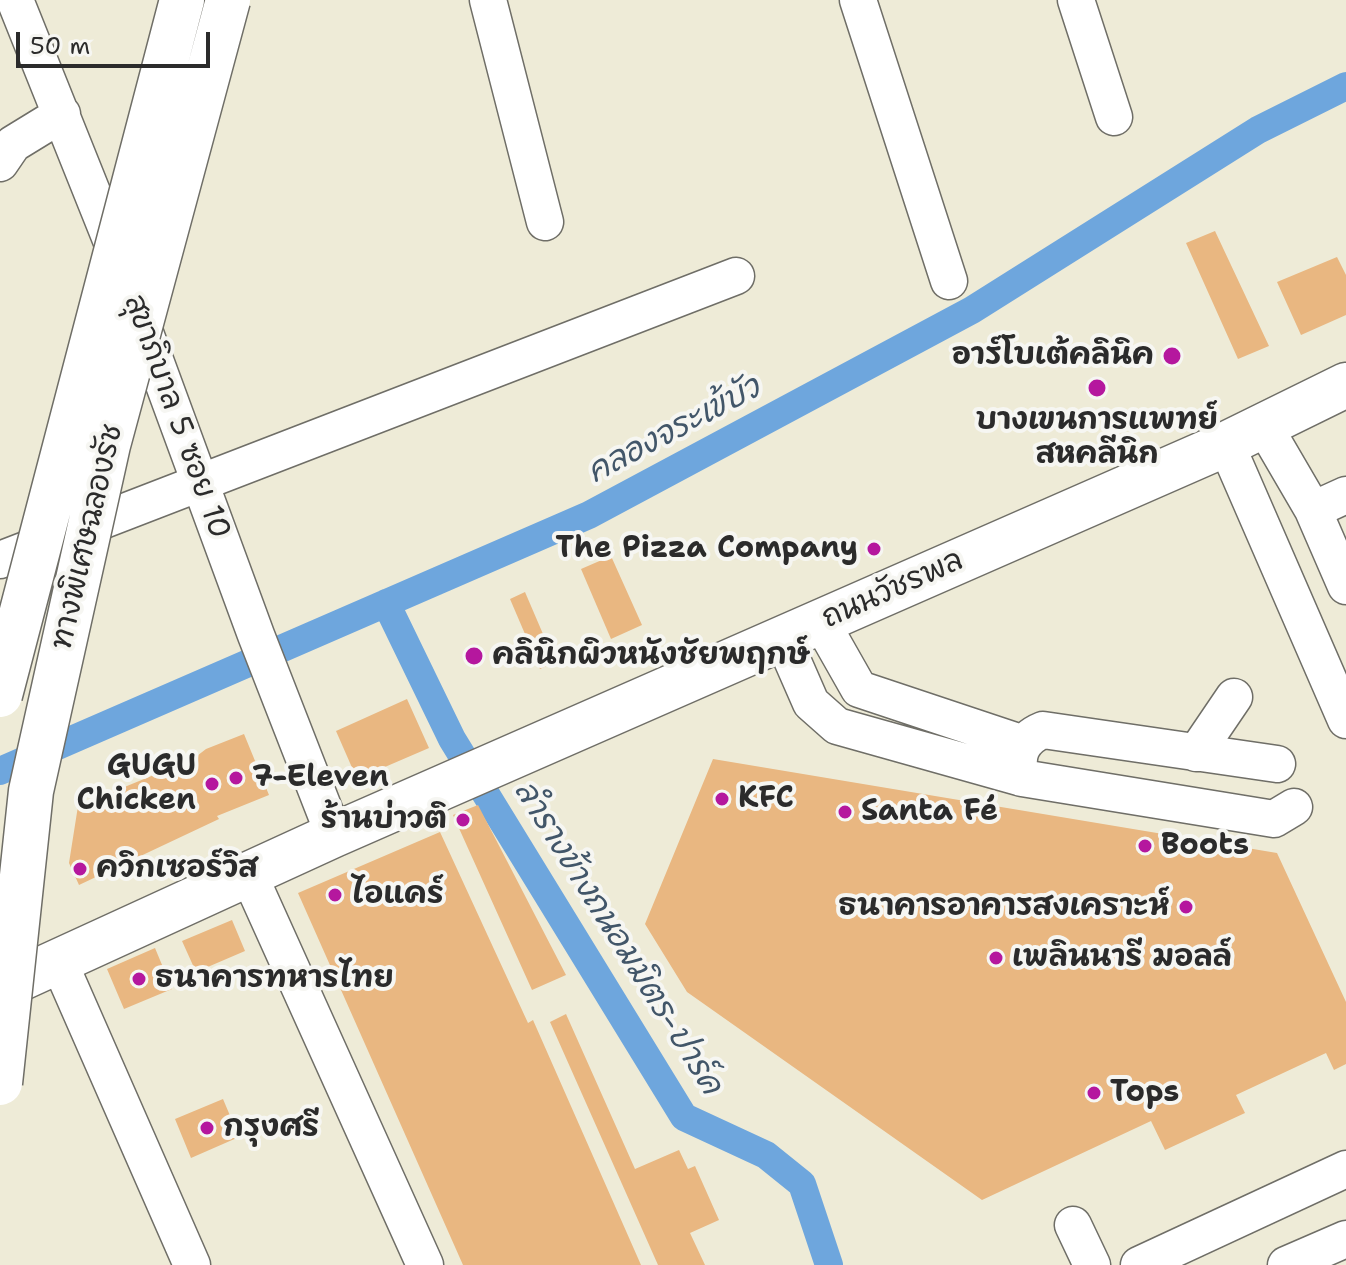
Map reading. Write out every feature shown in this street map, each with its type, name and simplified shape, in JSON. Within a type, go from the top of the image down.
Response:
[{"type":"main road","name":"ทางพิเศษฉลองรัช","points":[[0,695],[182,0]]},
{"type":"main road","name":"ทางพิเศษฉลองรัช","points":[[0,1083],[31,791],[108,445],[228,0]]},
{"type":"main road","name":"ถนนวัชรพล","points":[[0,988],[334,835],[1245,435],[1346,385]]},
{"type":"street","name":"สุขาภิบาล 5 ซอย 10","points":[[15,0],[96,195],[198,481],[334,835]]},
{"type":"street","points":[[488,0],[545,222]]},
{"type":"street","points":[[858,0],[949,281]]},
{"type":"street","points":[[1076,0],[1114,117]]},
{"type":"street","points":[[0,163],[13,144],[62,114]]},
{"type":"street","points":[[0,560],[198,481],[736,276]]},
{"type":"street","points":[[1245,435],[1313,510],[1346,586]]},
{"type":"street","points":[[1245,435],[1346,720]]},
{"type":"street","points":[[1313,510],[1346,495]]},
{"type":"street","points":[[802,630],[853,684],[873,696],[1023,761]]},
{"type":"street","points":[[802,630],[811,703],[845,730],[1023,761],[1274,819],[1294,807]]},
{"type":"street","points":[[811,703],[853,684]]},
{"type":"street","points":[[1196,753],[1234,697]]},
{"type":"street","points":[[1023,761],[1043,730],[1277,764]]},
{"type":"street","points":[[249,875],[425,1265]]},
{"type":"street","points":[[59,962],[192,1265]]},
{"type":"street","points":[[1144,1264],[1346,1169]]},
{"type":"street","points":[[1073,1225],[1092,1265]]},
{"type":"street","points":[[1286,1265],[1346,1239]]},
{"type":"building","points":[[1215,231],[1269,346],[1238,359],[1186,243]]},
{"type":"building","points":[[1337,257],[1346,275],[1346,315],[1301,335],[1277,282]]},
{"type":"building","points":[[611,556],[642,625],[611,639],[581,569]]},
{"type":"building","points":[[525,592],[555,662],[540,669],[510,599]]},
{"type":"building","points":[[407,699],[429,748],[357,779],[336,731]]},
{"type":"building","points":[[244,734],[269,795],[217,816],[219,819],[79,885],[69,863],[78,806],[193,759],[206,749]]},
{"type":"building","name":"เพลินนารี มอลล์","points":[[713,759],[1277,853],[1346,1002],[1346,1064],[1334,1070],[1326,1053],[1236,1095],[1245,1113],[1165,1150],[1151,1121],[982,1200],[687,992],[645,924]]},
{"type":"building","points":[[478,805],[566,975],[532,990],[453,815]]},
{"type":"building","points":[[440,832],[528,1023],[533,1020],[641,1265],[463,1265],[298,893]]},
{"type":"building","points":[[232,920],[245,951],[196,972],[182,941]]},
{"type":"building","name":"ธนาคารทหารไทย","points":[[155,948],[172,989],[124,1009],[107,969]]},
{"type":"building","points":[[566,1014],[635,1169],[679,1150],[688,1169],[695,1166],[719,1220],[690,1233],[705,1265],[658,1265],[550,1022]]},
{"type":"building","name":"กรุงศรี","points":[[223,1099],[239,1137],[191,1158],[175,1119]]},
{"type":"waterway","name":"คลองจระเข้บัว","points":[[0,771],[589,515],[972,310],[1258,130],[1346,86]]},
{"type":"waterway","name":"ลำรางข้างถนอมมิตร-ปาร์ค","points":[[386,603],[452,739],[684,1117],[766,1155],[802,1184],[829,1265]]},
{"type":"place","name":"อาร์โบเต้คลินิค","points":[[1172,356]]},
{"type":"place","name":"บางเขนการแพทย์ สหคลีนิก","points":[[1097,388]]},
{"type":"place","name":"The Pizza Company","points":[[874,549]]},
{"type":"place","name":"คลินิกผิวหนังชัยพฤกษ์","points":[[474,656]]},
{"type":"place","name":"7-Eleven","points":[[236,778]]},
{"type":"place","name":"GUGU Chicken","points":[[212,784]]},
{"type":"place","name":"KFC","points":[[722,799]]},
{"type":"place","name":"Santa Fé","points":[[845,812]]},
{"type":"place","name":"ร้านบ่าวติ","points":[[463,820]]},
{"type":"place","name":"Boots","points":[[1145,846]]},
{"type":"place","name":"ควิกเซอร์วิส","points":[[80,869]]},
{"type":"place","name":"ไอแคร์","points":[[335,895]]},
{"type":"place","name":"ธนาคารอาคารสงเคราะห์","points":[[1186,907]]},
{"type":"place","name":"เพลินนารี มอลล์","points":[[996,958]]},
{"type":"place","name":"ธนาคารทหารไทย","points":[[139,979]]},
{"type":"place","name":"Tops","points":[[1094,1093]]},
{"type":"place","name":"กรุงศรี","points":[[207,1128]]}]
